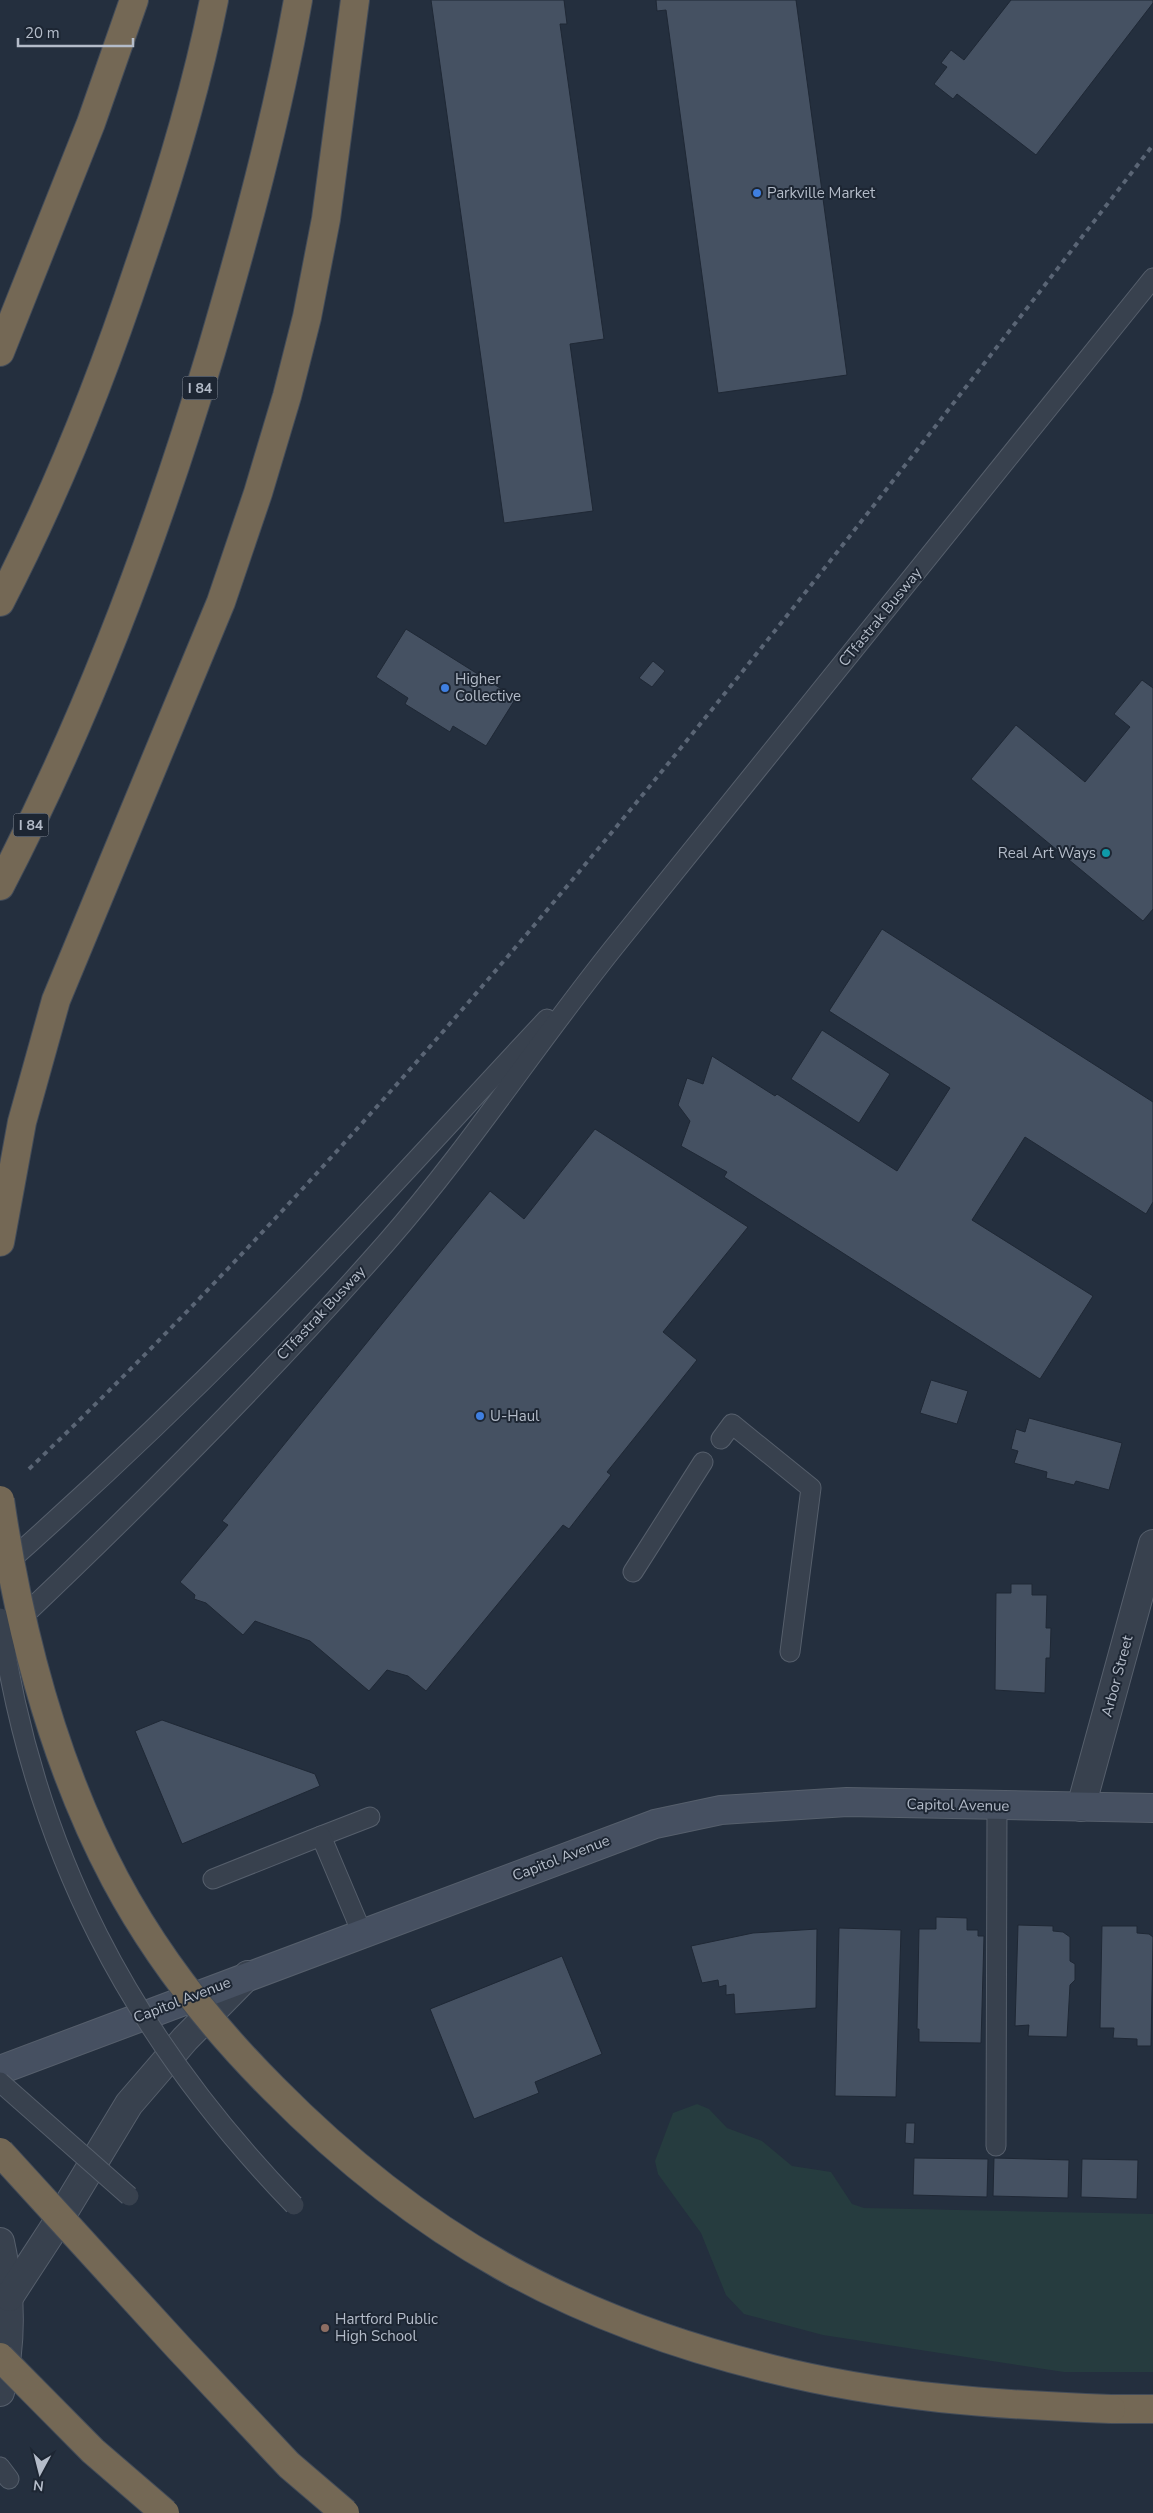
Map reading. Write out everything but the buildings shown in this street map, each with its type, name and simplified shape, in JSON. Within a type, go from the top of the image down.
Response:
[{"type":"highway","points":[[0,352],[88,132],[134,0]]},
{"type":"highway","points":[[0,602],[65,463],[127,302],[177,146],[214,0]]},
{"type":"highway","name":"I 84","points":[[0,886],[60,763],[122,615],[155,525],[198,396],[261,173],[298,0]]},
{"type":"highway","points":[[0,1242],[22,1122],[56,1000],[221,602],[258,493],[282,412],[306,317],[326,219],[355,0]]},
{"type":"highway","points":[[0,1500],[16,1594],[41,1691],[76,1792],[114,1877],[153,1944],[198,2006],[267,2083],[359,2170],[438,2228],[506,2270],[592,2310],[682,2344],[774,2370],[880,2390],[975,2402],[1111,2409],[1153,2409]]},
{"type":"highway","points":[[0,2152],[289,2465],[345,2513]]},
{"type":"highway","points":[[0,2356],[87,2445],[165,2513]]},
{"type":"main road","name":"Capitol Avenue","points":[[0,2070],[248,1975],[646,1827],[721,1810],[847,1802],[1153,1808]]},
{"type":"street","name":"Arbor Street","points":[[1081,1807],[1153,1544]]},
{"type":"street","points":[[9,2297],[54,2228],[129,2104],[185,2039],[248,1975]]},
{"type":"street","points":[[0,2242],[8,2280],[10,2325],[5,2374],[0,2392]]},
{"type":"lane","name":"CTfastrak Busway","points":[[0,1638],[167,1476],[246,1395],[387,1241],[462,1150],[607,956],[1153,278]]},
{"type":"lane","name":"CTfastrak Busway","points":[[0,1570],[86,1493],[309,1273],[607,956]]},
{"type":"lane","points":[[721,1439],[732,1424],[811,1488],[790,1652]]},
{"type":"lane","points":[[633,1572],[703,1462]]},
{"type":"lane","points":[[0,1618],[14,1700],[35,1781],[61,1857],[93,1928],[130,1996],[177,2068],[230,2136],[294,2205]]},
{"type":"lane","points":[[996,2146],[997,1806]]},
{"type":"lane","points":[[213,1879],[370,1816]]},
{"type":"lane","points":[[321,1836],[362,1933]]},
{"type":"lane","points":[[0,2082],[129,2196]]},
{"type":"green space","points":[[697,2104],[709,2109],[727,2128],[762,2141],[792,2166],[831,2172],[852,2204],[864,2208],[1153,2214],[1153,2372],[1064,2372],[823,2335],[744,2314],[726,2295],[701,2233],[658,2174],[655,2161],[673,2113]]},
{"type":"railway","points":[[29,1469],[183,1315],[332,1157],[475,994],[615,828],[752,659],[887,489],[1153,145]]},
{"type":"place","name":"Parkville Market","points":[[757,193]]},
{"type":"place","name":"Higher Collective","points":[[445,688]]},
{"type":"place","name":"Real Art Ways","points":[[1106,853]]},
{"type":"place","name":"U-Haul","points":[[480,1416]]},
{"type":"place","name":"Hartford Public High School","points":[[325,2328]]}]
